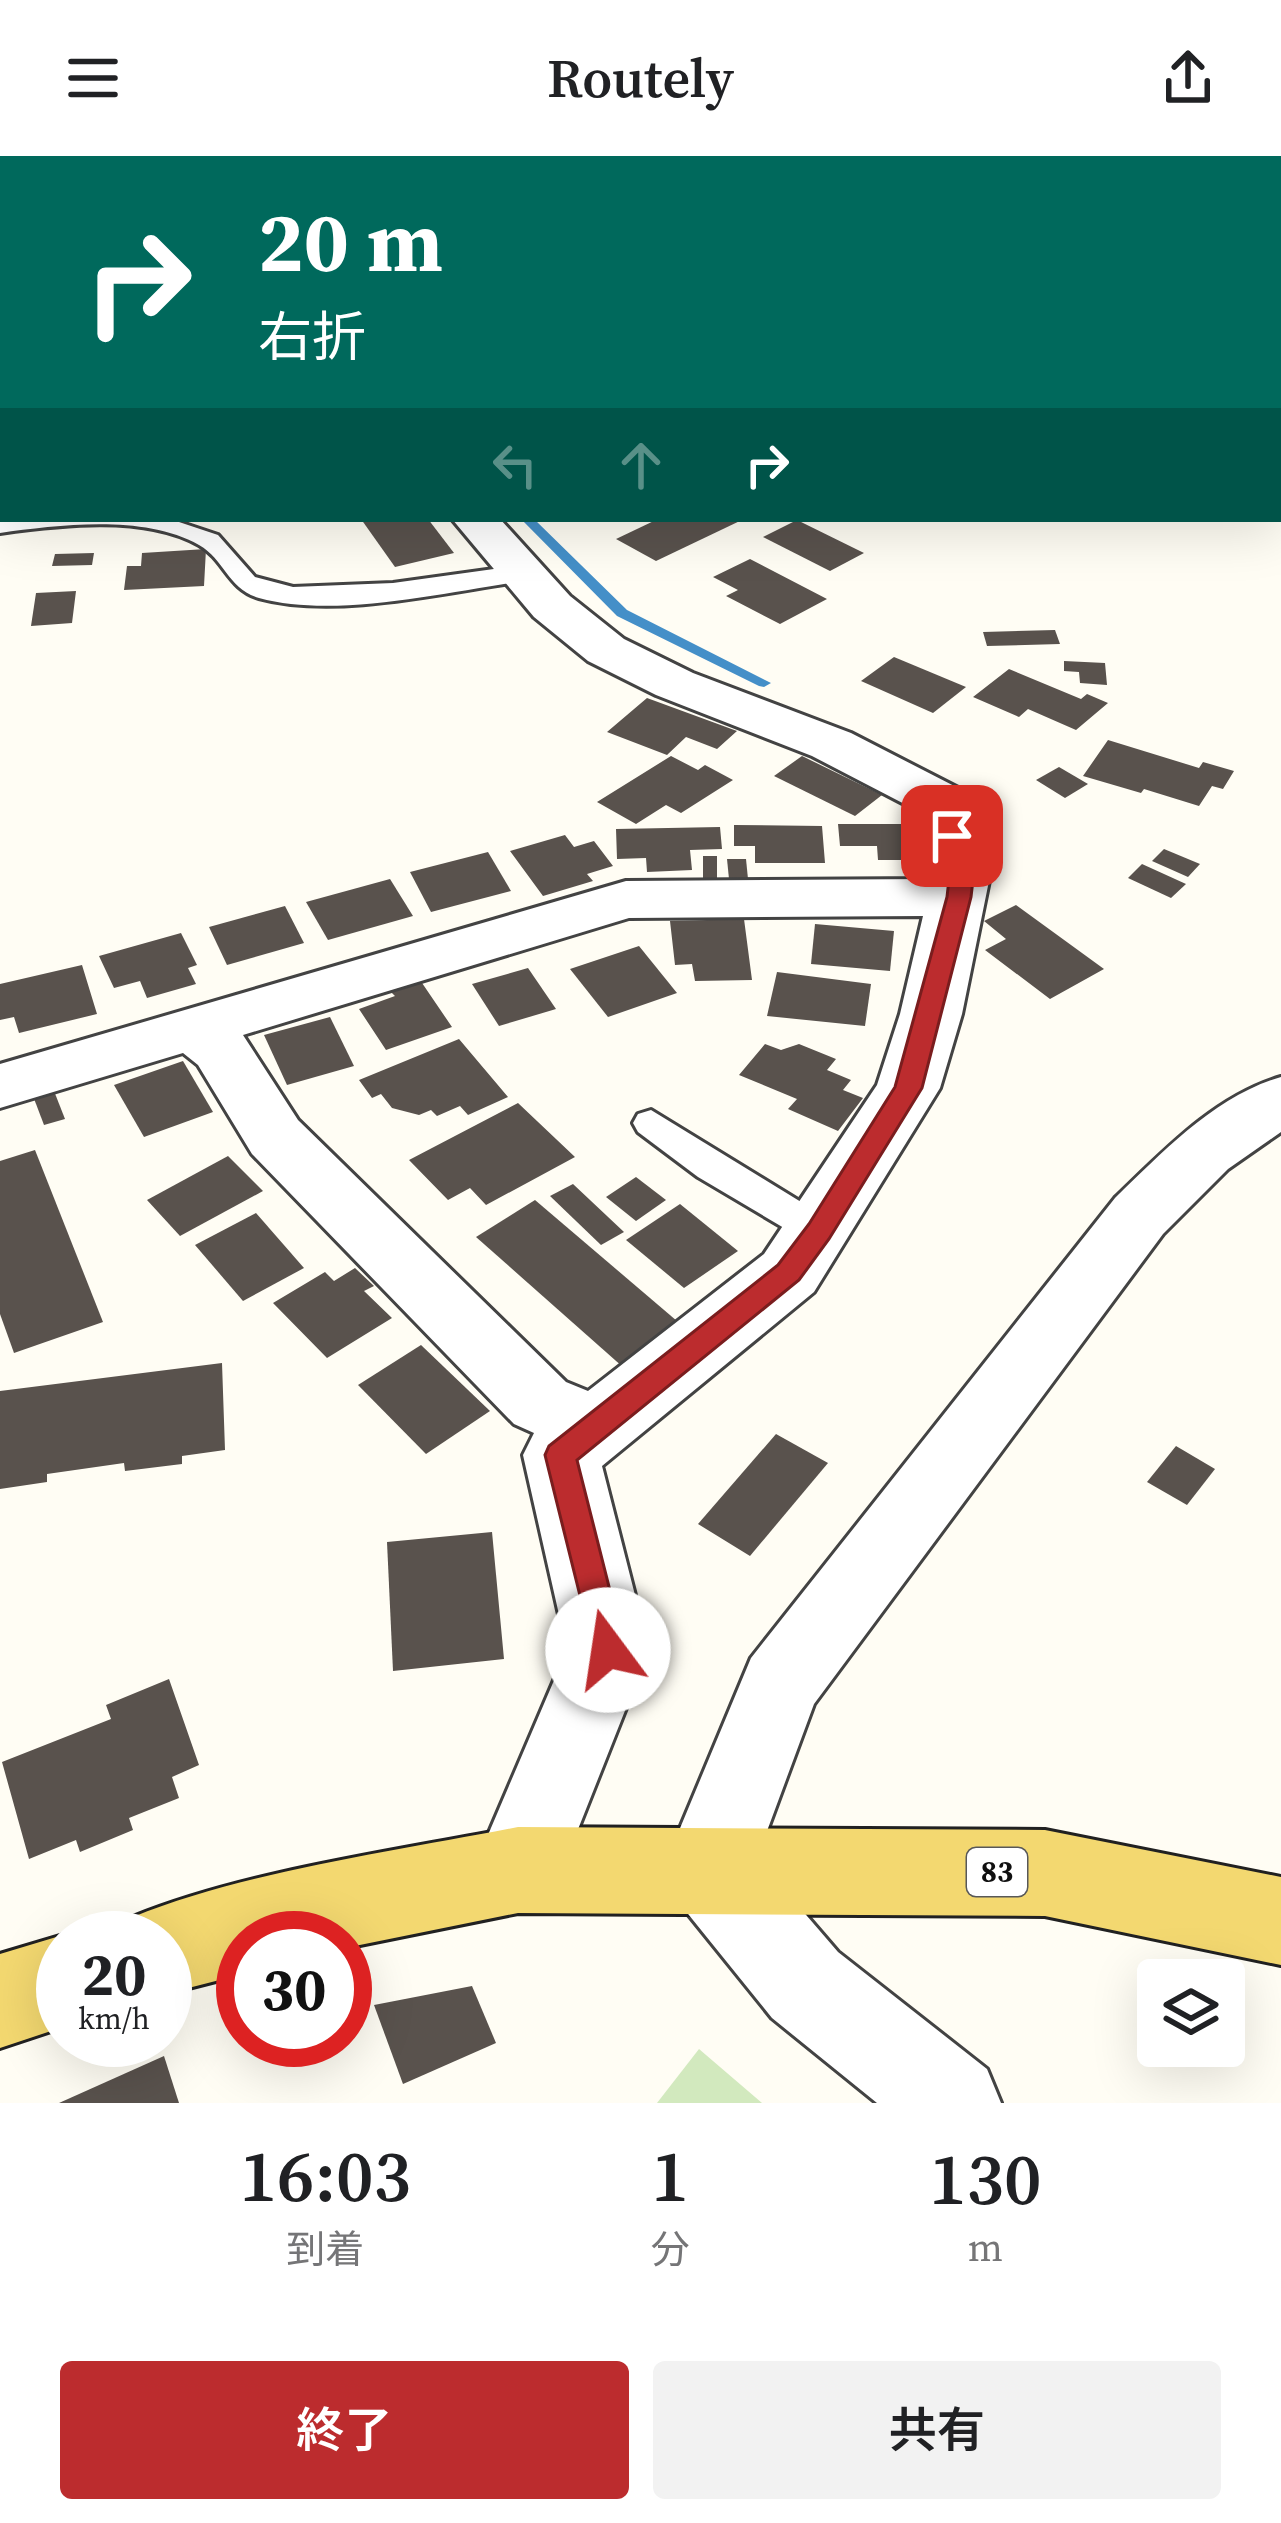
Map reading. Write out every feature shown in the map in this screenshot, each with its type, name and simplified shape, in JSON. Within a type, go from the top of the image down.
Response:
[{"type":"main road","name":"83","points":[[192,1942],[351,1903],[518,1870],[1045,1873],[1281,1921]]},
{"type":"main road","points":[[0,2001],[36,1990]]},
{"type":"street","points":[[478,522],[578,629],[604,648],[669,684],[794,728],[888,770],[942,802],[962,871],[908,1088],[819,1232],[789,1273],[560,1455],[608,1650],[518,1870]]},
{"type":"street","points":[[0,1086],[626,900],[959,897]]},
{"type":"street","points":[[193,1028],[220,1050],[275,1137],[540,1403],[594,1424]]},
{"type":"street","points":[[953,2103],[805,1985],[708,1870],[780,1684],[1138,1216],[1204,1152],[1281,1100]]},
{"type":"lane","points":[[0,524],[64,522]]},
{"type":"lane","points":[[104,522],[195,534],[220,549],[231,571],[249,586],[292,596],[523,574]]},
{"type":"lane","points":[[651,1123],[711,1168],[819,1232]]},
{"type":"green space","points":[[699,2049],[762,2103],[657,2103]]},
{"type":"building","points":[[363,522],[430,522],[454,553],[395,567]]},
{"type":"building","points":[[652,522],[738,522],[656,561],[616,539]]},
{"type":"building","points":[[801,522],[864,553],[830,571],[763,537]]},
{"type":"building","points":[[206,549],[204,586],[124,590],[127,566],[141,566],[142,553]]},
{"type":"building","points":[[94,553],[92,565],[52,566],[55,554]]},
{"type":"building","points":[[750,559],[827,599],[780,624],[726,596],[738,590],[713,577]]},
{"type":"building","points":[[76,591],[72,623],[31,626],[36,593]]},
{"type":"building","points":[[1055,630],[1060,644],[987,646],[983,632]]},
{"type":"building","points":[[894,657],[966,687],[933,713],[861,681]]},
{"type":"building","points":[[1064,661],[1105,663],[1107,685],[1080,683],[1079,672],[1064,671]]},
{"type":"building","points":[[1009,669],[1081,699],[1087,694],[1108,703],[1076,730],[1028,709],[1019,717],[973,697]]},
{"type":"building","points":[[647,698],[737,731],[717,749],[686,737],[667,755],[607,732]]},
{"type":"building","points":[[1108,740],[1199,768],[1203,762],[1234,771],[1223,789],[1212,786],[1199,806],[1083,776]]},
{"type":"building","points":[[671,756],[698,770],[705,765],[733,780],[681,813],[666,805],[636,824],[597,802]]},
{"type":"building","points":[[802,756],[882,795],[855,816],[774,776]]},
{"type":"building","points":[[1059,767],[1088,784],[1065,798],[1036,780]]},
{"type":"building","points":[[838,824],[917,824],[923,860],[878,860],[877,846],[840,846]]},
{"type":"building","points":[[734,825],[822,826],[825,863],[755,863],[755,846],[734,846]]},
{"type":"building","points":[[720,827],[722,849],[690,850],[692,870],[647,872],[646,858],[617,859],[616,829]]},
{"type":"building","points":[[565,835],[574,847],[594,841],[613,866],[587,874],[593,881],[543,896],[510,851]]},
{"type":"building","points":[[1164,849],[1200,864],[1188,877],[1152,861]]},
{"type":"building","points":[[488,852],[511,891],[431,912],[410,872]]},
{"type":"building","points":[[703,856],[717,856],[717,885],[703,884]]},
{"type":"building","points":[[727,859],[746,859],[749,889],[730,889]]},
{"type":"building","points":[[1142,864],[1186,884],[1171,898],[1128,878]]},
{"type":"building","points":[[390,879],[413,916],[328,940],[306,902]]},
{"type":"building","points":[[1016,905],[1104,969],[1050,999],[985,950],[1006,939],[984,921]]},
{"type":"building","points":[[285,906],[304,943],[227,965],[209,927]]},
{"type":"building","points":[[744,919],[752,980],[695,981],[692,964],[675,965],[670,921]]},
{"type":"building","points":[[815,924],[894,931],[890,971],[811,964]]},
{"type":"building","points":[[181,933],[197,965],[188,968],[196,984],[147,998],[140,981],[114,988],[99,956]]},
{"type":"building","points":[[639,946],[677,993],[608,1017],[570,969]]},
{"type":"building","points":[[82,965],[97,1014],[19,1033],[14,1017],[0,1020],[0,984]]},
{"type":"building","points":[[528,968],[556,1009],[499,1026],[472,984]]},
{"type":"building","points":[[777,972],[871,984],[865,1026],[767,1016]]},
{"type":"building","points":[[420,980],[452,1027],[386,1050],[359,1009],[395,996],[390,991]]},
{"type":"building","points":[[330,1017],[354,1066],[287,1085],[264,1035]]},
{"type":"building","points":[[459,1039],[508,1097],[468,1115],[460,1106],[437,1116],[431,1110],[419,1115],[392,1108],[381,1094],[372,1098],[359,1080]]},
{"type":"building","points":[[765,1044],[781,1050],[799,1044],[836,1059],[827,1070],[851,1080],[843,1090],[863,1098],[838,1131],[788,1109],[797,1099],[739,1075]]},
{"type":"building","points":[[183,1061],[213,1112],[144,1137],[114,1085]]},
{"type":"building","points":[[54,1091],[65,1119],[44,1125],[33,1096]]},
{"type":"building","points":[[518,1103],[575,1157],[486,1205],[470,1188],[448,1200],[409,1160]]},
{"type":"building","points":[[35,1150],[103,1322],[14,1353],[0,1314],[0,1161]]},
{"type":"building","points":[[228,1156],[263,1191],[180,1236],[147,1200]]},
{"type":"building","points":[[636,1177],[666,1200],[636,1221],[606,1197]]},
{"type":"building","points":[[573,1184],[624,1232],[601,1245],[550,1196]]},
{"type":"building","points":[[535,1200],[684,1327],[624,1368],[476,1237]]},
{"type":"building","points":[[680,1204],[738,1251],[684,1288],[626,1240]]},
{"type":"building","points":[[256,1213],[304,1268],[243,1301],[195,1245]]},
{"type":"building","points":[[355,1268],[374,1286],[364,1291],[392,1318],[327,1358],[273,1303],[325,1272],[334,1281]]},
{"type":"building","points":[[421,1345],[490,1411],[426,1454],[358,1385]]},
{"type":"building","points":[[222,1363],[225,1450],[182,1456],[182,1464],[125,1471],[124,1463],[47,1474],[47,1482],[0,1489],[0,1391]]},
{"type":"building","points":[[776,1434],[828,1463],[750,1556],[698,1524]]},
{"type":"building","points":[[1176,1446],[1215,1469],[1187,1505],[1147,1482]]},
{"type":"building","points":[[492,1532],[504,1659],[393,1671],[387,1542]]},
{"type":"building","points":[[169,1679],[199,1765],[172,1777],[179,1798],[129,1818],[133,1830],[80,1852],[76,1840],[29,1859],[2,1762],[111,1719],[106,1705]]},
{"type":"building","points":[[472,1986],[496,2043],[403,2084],[374,2005]]},
{"type":"building","points":[[139,2067],[168,2067],[179,2103],[59,2103]]},
{"type":"waterway","points":[[530,522],[622,613],[764,683]]},
{"type":"route","points":[[608,1650],[560,1455],[789,1273],[819,1232],[908,1088],[959,897],[962,871],[952,836]]}]
